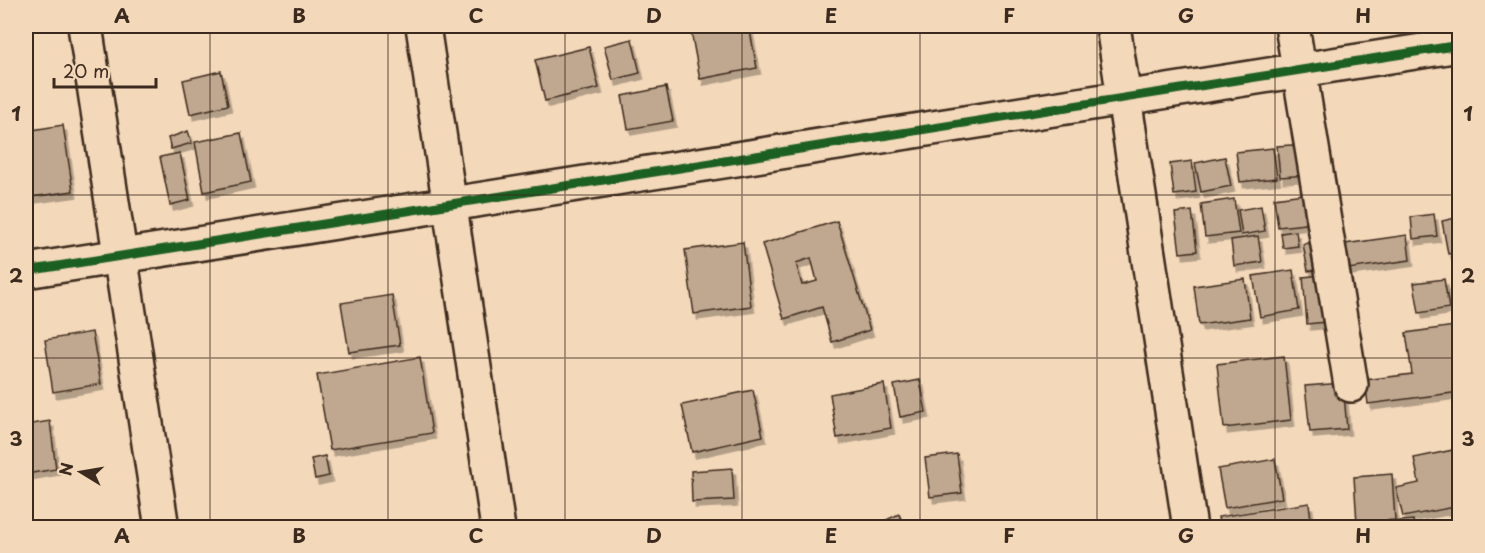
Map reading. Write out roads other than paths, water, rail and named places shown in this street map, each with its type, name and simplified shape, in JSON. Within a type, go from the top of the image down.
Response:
[{"type":"street","points":[[85,26],[162,528]]},
{"type":"street","points":[[423,26],[498,528]]},
{"type":"street","points":[[1113,26],[1190,528]]},
{"type":"street","points":[[1292,26],[1351,385]]},
{"type":"street","points":[[26,271],[450,205],[1124,95],[1460,45]]}]
